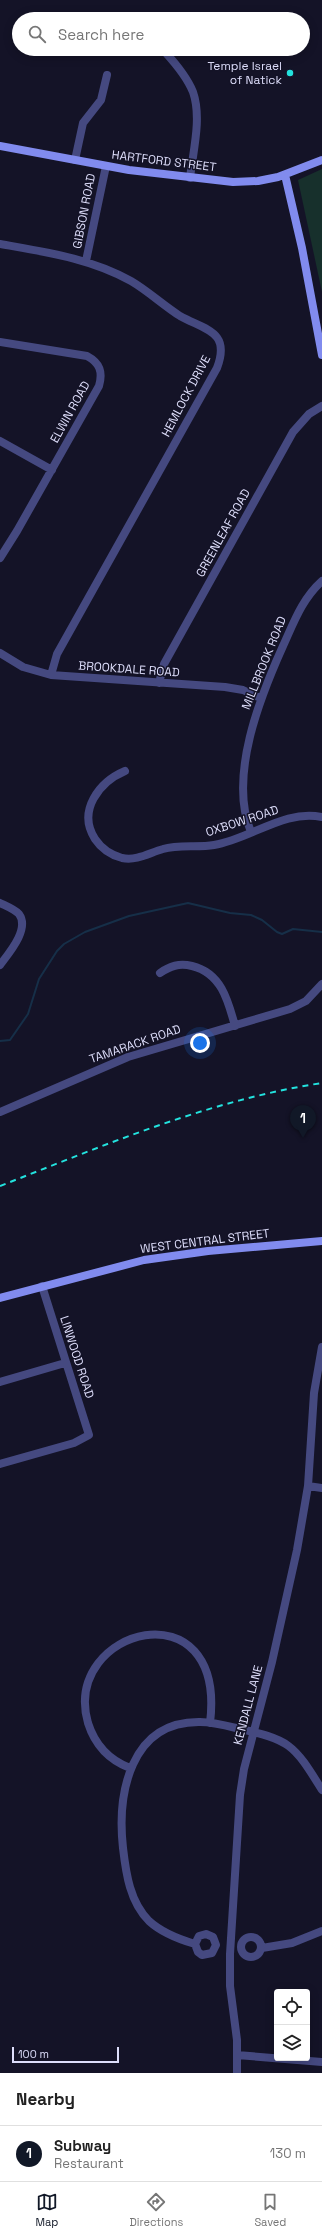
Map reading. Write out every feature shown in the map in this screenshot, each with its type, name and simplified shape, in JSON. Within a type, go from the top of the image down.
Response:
[{"type":"street","points":[[168,56],[186,78],[193,92],[197,107],[190,178]]},
{"type":"street","points":[[75,160],[83,123],[101,100],[107,75]]},
{"type":"street","name":"HARTFORD STREET","points":[[0,146],[106,166],[190,178],[245,182],[285,175],[322,160]]},
{"type":"street","name":"GIBSON ROAD","points":[[86,261],[106,166]]},
{"type":"street","points":[[285,175],[302,248],[322,355]]},
{"type":"street","name":"HEMLOCK DRIVE","points":[[0,244],[86,261],[130,281],[180,316],[209,329],[218,339],[221,354],[217,368],[57,654],[51,675]]},
{"type":"street","name":"ELWIN ROAD","points":[[0,342],[87,356],[97,362],[100,367],[101,374],[99,386],[18,531],[0,558]]},
{"type":"street","name":"GREENLEAF ROAD","points":[[159,683],[164,664],[293,432],[309,414],[322,406]]},
{"type":"street","points":[[0,441],[52,470]]},
{"type":"street","name":"MILLBROOK ROAD","points":[[251,832],[243,808],[243,789],[252,730],[260,698],[303,604],[322,581]]},
{"type":"street","name":"BROOKDALE ROAD","points":[[1,656],[23,667],[51,675],[234,688],[260,698]]},
{"type":"street","name":"OXBOW ROAD","points":[[125,771],[104,784],[90,806],[90,829],[98,842],[109,852],[121,857],[136,858],[170,848],[216,845],[294,817],[309,815],[322,817]]},
{"type":"street","points":[[0,903],[16,912],[22,920],[20,934],[0,965]]},
{"type":"street","points":[[160,973],[167,968],[182,964],[207,972],[214,978],[224,992],[235,1026]]},
{"type":"street","name":"TAMARACK ROAD","points":[[0,1112],[128,1057],[235,1026],[298,1005],[313,995],[322,984]]},
{"type":"street","name":"WEST CENTRAL STREET","points":[[0,1298],[114,1267],[171,1256],[322,1241]]},
{"type":"street","name":"LINWOOD ROAD","points":[[0,1464],[74,1443],[89,1435],[65,1364],[42,1286]]},
{"type":"street","name":"KENDALL LANE","points":[[236,2073],[237,2055],[230,1986],[230,1954],[240,1795],[253,1732],[293,1570],[308,1486],[313,1399],[322,1347]]},
{"type":"street","points":[[0,1382],[65,1364]]},
{"type":"street","points":[[308,1486],[322,1488]]},
{"type":"street","points":[[130,1768],[116,1762],[101,1748],[90,1730],[86,1710],[86,1691],[92,1674],[103,1658],[118,1645],[136,1637],[153,1634],[172,1636],[188,1644],[201,1658],[209,1676],[212,1697],[210,1723]]},
{"type":"street","points":[[195,1944],[181,1940],[158,1928],[141,1911],[132,1892],[125,1864],[122,1825],[123,1800],[130,1768],[147,1744],[162,1732],[188,1723],[210,1723],[253,1732],[276,1739],[294,1748],[322,1790]]},
{"type":"street","points":[[262,1948],[292,1943],[322,1931]]},
{"type":"street","points":[[237,2055],[322,2062]]},
{"type":"green space","points":[[322,169],[322,292],[298,180]]},
{"type":"waterway","points":[[0,1041],[10,1040],[28,1014],[39,979],[57,951],[64,944],[85,932],[129,916],[188,903],[230,913],[251,915],[262,920],[277,932],[282,934],[293,929],[322,932]]},
{"type":"railway","points":[[0,1186],[118,1140],[199,1112],[239,1100],[322,1083]]},
{"type":"place","name":"Temple Israel of Natick","points":[[290,73]]},
{"type":"place","name":"Subway","points":[[303,1138]]}]
